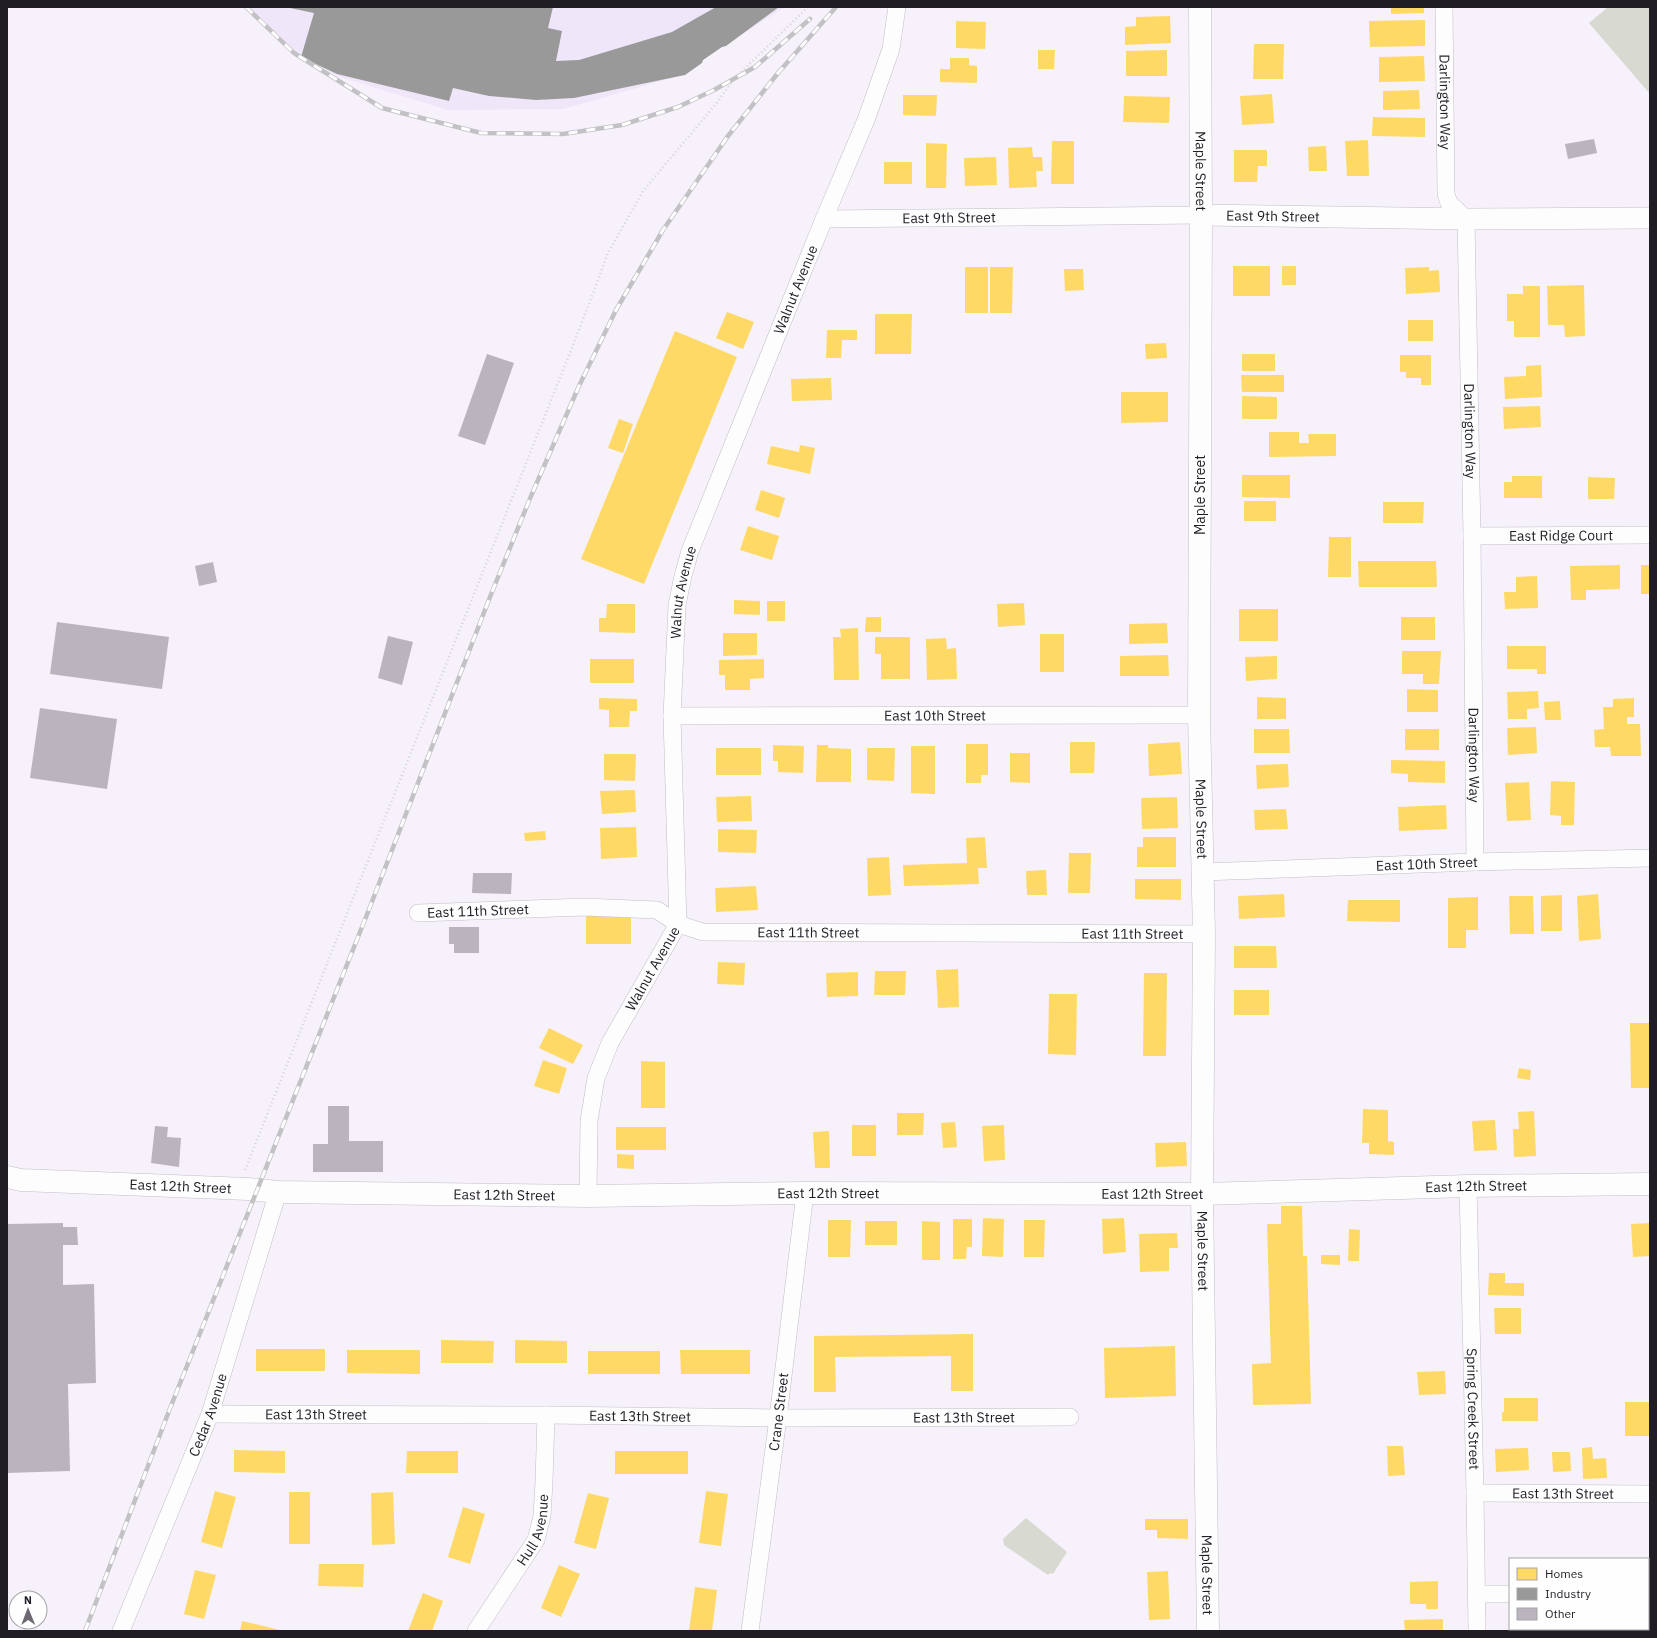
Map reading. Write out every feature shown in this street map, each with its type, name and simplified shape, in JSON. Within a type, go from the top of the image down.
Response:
[{"type":"main road","name":"Maple Street","points":[[1200,7],[1201,215],[1199,714],[1204,934],[1202,1194],[1208,1631]]},
{"type":"main road","name":"East 12th Street","points":[[7,1177],[21,1180],[238,1189],[248,1188],[278,1192],[588,1196],[805,1193],[1202,1194],[1468,1186],[1650,1184]]},
{"type":"street","name":"Walnut Avenue","points":[[588,1196],[588,1128],[596,1078],[610,1043],[678,924],[672,716],[677,606],[683,576],[690,551],[824,219],[866,120],[891,49],[897,7]]},
{"type":"street","name":"Darlington Way","points":[[1444,7],[1446,194],[1449,203],[1466,219],[1472,536],[1474,862]]},
{"type":"street","name":"East 9th Street","points":[[824,219],[1201,215],[1466,219],[1650,218]]},
{"type":"street","name":"East Ridge Court","points":[[1472,536],[1650,536]]},
{"type":"street","name":"East 10th Street","points":[[672,716],[1199,714]]},
{"type":"street","name":"East 10th Street","points":[[1203,872],[1474,862],[1650,858]]},
{"type":"street","name":"East 11th Street","points":[[418,912],[586,907],[657,910],[678,924],[703,932],[1204,934]]},
{"type":"street","name":"Spring Creek Street","points":[[1468,1186],[1477,1631]]},
{"type":"street","name":"Cedar Avenue","points":[[121,1631],[210,1414],[278,1192]]},
{"type":"street","name":"Crane Street","points":[[750,1631],[778,1418],[805,1193]]},
{"type":"street","name":"East 13th Street","points":[[210,1414],[546,1415],[778,1418],[1070,1417]]},
{"type":"street","name":"Hull Avenue","points":[[476,1631],[536,1540],[542,1516],[546,1415]]},
{"type":"street","name":"East 13th Street","points":[[1475,1493],[1650,1494]]},
{"type":"street","points":[[1476,1594],[1509,1594]]},
{"type":"path","points":[[238,1189],[608,254],[643,191],[716,104],[734,79],[808,7]]},
{"type":"shaded area","points":[[247,7],[785,7],[672,78],[563,109],[448,110],[340,77],[305,59]]},
{"type":"shaded area","points":[[1608,7],[1650,7],[1650,94],[1589,23]]},
{"type":"shaded area","points":[[1026,1518],[1067,1552],[1053,1574],[1050,1573],[1048,1575],[1004,1545],[1003,1539]]},
{"type":"building: Homes","points":[[1391,7],[1424,7],[1424,13],[1391,14]]},
{"type":"building: Homes","points":[[1170,16],[1171,43],[1125,45],[1125,27],[1136,26],[1136,17]]},
{"type":"building: Homes","points":[[1425,20],[1425,46],[1370,47],[1369,21]]},
{"type":"building: Homes","points":[[956,21],[986,22],[985,49],[956,48]]},
{"type":"building: Homes","points":[[1254,44],[1284,44],[1283,79],[1253,79]]},
{"type":"building: Homes","points":[[1038,50],[1055,50],[1054,69],[1038,69]]},
{"type":"building: Homes","points":[[1167,50],[1167,76],[1126,76],[1126,51]]},
{"type":"building: Homes","points":[[1424,56],[1425,81],[1379,82],[1379,57]]},
{"type":"building: Homes","points":[[950,58],[969,58],[969,65],[977,66],[977,83],[940,82],[940,69],[950,69]]},
{"type":"building: Homes","points":[[1419,90],[1420,109],[1383,110],[1383,91]]},
{"type":"building: Homes","points":[[1272,94],[1274,123],[1242,125],[1240,96]]},
{"type":"building: Homes","points":[[903,95],[937,95],[936,116],[903,115]]},
{"type":"building: Homes","points":[[1124,96],[1170,97],[1169,123],[1123,122]]},
{"type":"building: Homes","points":[[1373,117],[1425,118],[1425,137],[1372,136]]},
{"type":"building: Homes","points":[[1368,140],[1369,176],[1347,176],[1345,141]]},
{"type":"building: Homes","points":[[1052,141],[1074,141],[1074,184],[1051,184]]},
{"type":"building: Homes","points":[[926,143],[947,144],[946,188],[926,188]]},
{"type":"building: Homes","points":[[1326,146],[1327,171],[1309,171],[1308,147]]},
{"type":"building: Homes","points":[[1032,147],[1033,157],[1042,157],[1043,171],[1036,171],[1037,187],[1009,188],[1008,148]]},
{"type":"building: Homes","points":[[1234,150],[1267,150],[1267,166],[1258,166],[1257,182],[1234,182]]},
{"type":"building: Homes","points":[[996,157],[997,185],[965,186],[964,158]]},
{"type":"building: Homes","points":[[884,162],[912,162],[912,184],[884,184]]},
{"type":"building: Homes","points":[[1233,266],[1270,266],[1270,296],[1233,296]]},
{"type":"building: Homes","points":[[1282,266],[1296,266],[1296,285],[1282,285]]},
{"type":"building: Homes","points":[[965,267],[988,267],[988,313],[965,313]]},
{"type":"building: Homes","points":[[990,267],[1013,267],[1012,313],[990,313]]},
{"type":"building: Homes","points":[[1429,267],[1429,271],[1439,270],[1440,292],[1406,294],[1405,268]]},
{"type":"building: Homes","points":[[1064,269],[1083,269],[1084,290],[1065,291]]},
{"type":"building: Homes","points":[[1584,285],[1585,336],[1565,337],[1564,325],[1548,325],[1547,286]]},
{"type":"building: Homes","points":[[1523,286],[1540,286],[1540,337],[1514,337],[1514,321],[1507,321],[1507,294],[1523,294]]},
{"type":"building: Homes","points":[[727,312],[754,322],[743,349],[716,338]]},
{"type":"building: Homes","points":[[875,314],[912,314],[911,354],[875,354]]},
{"type":"building: Homes","points":[[1408,320],[1433,320],[1433,341],[1408,341]]},
{"type":"building: Homes","points":[[827,330],[857,330],[857,340],[842,340],[841,358],[826,358]]},
{"type":"building: Homes","points":[[675,331],[737,357],[644,584],[581,559]]},
{"type":"building: Homes","points":[[1166,343],[1167,358],[1146,359],[1145,344]]},
{"type":"building: Homes","points":[[1242,354],[1275,354],[1275,371],[1242,371]]},
{"type":"building: Homes","points":[[1400,355],[1431,355],[1431,385],[1421,385],[1421,378],[1406,378],[1406,372],[1400,372]]},
{"type":"building: Homes","points":[[1541,365],[1542,397],[1505,399],[1504,377],[1526,376],[1526,366]]},
{"type":"building: Homes","points":[[1241,375],[1284,375],[1284,392],[1242,392]]},
{"type":"building: Homes","points":[[831,378],[832,400],[792,401],[791,379]]},
{"type":"building: Homes","points":[[1121,392],[1168,392],[1168,422],[1121,423]]},
{"type":"building: Homes","points":[[1242,396],[1277,397],[1277,419],[1242,419]]},
{"type":"building: Homes","points":[[1540,406],[1541,427],[1504,429],[1503,407]]},
{"type":"building: Homes","points":[[619,419],[633,424],[623,453],[608,448]]},
{"type":"building: Homes","points":[[1269,432],[1299,432],[1299,443],[1309,443],[1308,434],[1336,434],[1336,456],[1269,457]]},
{"type":"building: Homes","points":[[800,445],[815,448],[810,474],[767,464],[771,446],[799,452]]},
{"type":"building: Homes","points":[[1242,475],[1290,475],[1290,498],[1242,497]]},
{"type":"building: Homes","points":[[1512,476],[1542,476],[1542,498],[1504,498],[1504,482],[1512,482]]},
{"type":"building: Homes","points":[[1588,477],[1615,478],[1614,499],[1588,499]]},
{"type":"building: Homes","points":[[761,490],[785,498],[779,518],[755,510]]},
{"type":"building: Homes","points":[[1244,501],[1276,501],[1276,521],[1244,521]]},
{"type":"building: Homes","points":[[1383,502],[1424,502],[1423,523],[1383,523]]},
{"type":"building: Homes","points":[[748,526],[779,536],[772,560],[740,550]]},
{"type":"building: Homes","points":[[1329,537],[1351,537],[1351,577],[1328,577]]},
{"type":"building: Homes","points":[[1358,561],[1436,561],[1437,587],[1359,587]]},
{"type":"building: Homes","points":[[1620,565],[1620,589],[1586,590],[1586,600],[1571,600],[1570,566]]},
{"type":"building: Homes","points":[[1641,565],[1650,565],[1650,594],[1641,594]]},
{"type":"building: Homes","points":[[1537,576],[1538,608],[1505,609],[1504,592],[1516,592],[1516,577]]},
{"type":"building: Homes","points":[[734,600],[760,601],[760,615],[734,614]]},
{"type":"building: Homes","points":[[767,601],[785,601],[785,621],[767,621]]},
{"type":"building: Homes","points":[[1024,603],[1025,625],[998,627],[997,604]]},
{"type":"building: Homes","points":[[607,604],[635,604],[635,633],[599,632],[599,618],[606,618]]},
{"type":"building: Homes","points":[[1239,609],[1278,609],[1278,641],[1239,641]]},
{"type":"building: Homes","points":[[866,617],[881,617],[881,632],[865,632]]},
{"type":"building: Homes","points":[[1401,617],[1435,617],[1435,640],[1401,640]]},
{"type":"building: Homes","points":[[1167,623],[1168,643],[1129,644],[1129,624]]},
{"type":"building: Homes","points":[[858,628],[859,680],[834,680],[833,637],[841,637],[840,629]]},
{"type":"building: Homes","points":[[723,633],[757,633],[757,655],[723,656]]},
{"type":"building: Homes","points":[[1040,634],[1064,634],[1064,672],[1040,672]]},
{"type":"building: Homes","points":[[875,637],[910,637],[910,679],[881,679],[881,654],[875,654]]},
{"type":"building: Homes","points":[[946,638],[947,649],[956,648],[957,679],[927,680],[926,639]]},
{"type":"building: Homes","points":[[1507,646],[1546,646],[1546,674],[1537,674],[1537,669],[1507,669]]},
{"type":"building: Homes","points":[[1402,651],[1441,651],[1439,684],[1423,684],[1423,674],[1402,674]]},
{"type":"building: Homes","points":[[1168,655],[1169,676],[1120,676],[1120,656]]},
{"type":"building: Homes","points":[[1277,656],[1277,679],[1246,681],[1245,657]]},
{"type":"building: Homes","points":[[590,659],[634,659],[634,683],[590,683]]},
{"type":"building: Homes","points":[[764,659],[764,678],[750,679],[750,690],[725,690],[725,675],[719,675],[719,660]]},
{"type":"building: Homes","points":[[1407,689],[1438,690],[1438,712],[1407,712]]},
{"type":"building: Homes","points":[[1538,691],[1539,708],[1527,709],[1527,719],[1508,719],[1507,692]]},
{"type":"building: Homes","points":[[1257,697],[1286,698],[1286,719],[1257,719]]},
{"type":"building: Homes","points":[[599,698],[637,699],[637,711],[630,711],[629,727],[609,727],[609,710],[599,709]]},
{"type":"building: Homes","points":[[1634,698],[1634,717],[1627,717],[1627,724],[1640,724],[1641,756],[1611,756],[1610,747],[1595,747],[1594,730],[1604,729],[1603,707],[1613,707],[1613,699]]},
{"type":"building: Homes","points":[[1560,701],[1561,720],[1545,720],[1544,702]]},
{"type":"building: Homes","points":[[1536,727],[1537,753],[1508,755],[1507,728]]},
{"type":"building: Homes","points":[[1254,729],[1289,729],[1290,753],[1254,753]]},
{"type":"building: Homes","points":[[1405,729],[1439,729],[1439,750],[1405,750]]},
{"type":"building: Homes","points":[[1070,742],[1095,742],[1094,773],[1070,773]]},
{"type":"building: Homes","points":[[1180,742],[1182,774],[1149,776],[1148,744]]},
{"type":"building: Homes","points":[[966,744],[988,744],[988,775],[981,775],[981,783],[966,783]]},
{"type":"building: Homes","points":[[773,745],[804,746],[803,773],[778,772],[778,761],[773,761]]},
{"type":"building: Homes","points":[[817,745],[828,745],[828,748],[851,749],[851,782],[816,782]]},
{"type":"building: Homes","points":[[911,746],[935,746],[935,794],[911,793]]},
{"type":"building: Homes","points":[[716,748],[761,748],[761,775],[716,775]]},
{"type":"building: Homes","points":[[867,748],[895,748],[894,781],[867,780]]},
{"type":"building: Homes","points":[[1010,753],[1030,753],[1030,783],[1010,782]]},
{"type":"building: Homes","points":[[604,754],[636,754],[635,781],[604,780]]},
{"type":"building: Homes","points":[[1391,760],[1445,761],[1445,783],[1408,782],[1408,774],[1391,773]]},
{"type":"building: Homes","points":[[1288,764],[1289,787],[1257,789],[1256,765]]},
{"type":"building: Homes","points":[[1551,781],[1575,782],[1574,825],[1561,825],[1561,816],[1550,815]]},
{"type":"building: Homes","points":[[1529,782],[1531,820],[1507,821],[1505,783]]},
{"type":"building: Homes","points":[[635,790],[636,812],[602,814],[600,791]]},
{"type":"building: Homes","points":[[751,796],[752,821],[717,822],[716,797]]},
{"type":"building: Homes","points":[[1177,797],[1178,828],[1142,829],[1141,798]]},
{"type":"building: Homes","points":[[1446,805],[1447,829],[1399,831],[1398,807]]},
{"type":"building: Homes","points":[[1286,809],[1288,829],[1255,830],[1254,810]]},
{"type":"building: Homes","points":[[636,827],[637,857],[601,859],[600,828]]},
{"type":"building: Homes","points":[[718,829],[757,830],[756,853],[718,852]]},
{"type":"building: Homes","points":[[545,831],[546,840],[525,841],[524,833]]},
{"type":"building: Homes","points":[[985,837],[987,868],[978,868],[979,884],[904,886],[903,865],[967,863],[966,838]]},
{"type":"building: Homes","points":[[1143,837],[1176,837],[1176,867],[1137,867],[1137,847],[1143,847]]},
{"type":"building: Homes","points":[[1069,853],[1091,853],[1090,893],[1068,893]]},
{"type":"building: Homes","points":[[889,857],[891,895],[868,896],[867,858]]},
{"type":"building: Homes","points":[[1046,870],[1047,895],[1027,895],[1026,871]]},
{"type":"building: Homes","points":[[1135,879],[1181,879],[1181,900],[1135,899]]},
{"type":"building: Homes","points":[[756,886],[758,910],[716,912],[715,888]]},
{"type":"building: Homes","points":[[1284,894],[1285,917],[1239,919],[1238,896]]},
{"type":"building: Homes","points":[[1598,894],[1601,939],[1579,941],[1577,896]]},
{"type":"building: Homes","points":[[1562,895],[1562,931],[1541,931],[1541,896]]},
{"type":"building: Homes","points":[[1509,896],[1533,896],[1534,934],[1510,934]]},
{"type":"building: Homes","points":[[1478,897],[1478,930],[1466,930],[1466,948],[1448,948],[1448,898]]},
{"type":"building: Homes","points":[[1348,900],[1400,900],[1400,922],[1347,921]]},
{"type":"building: Homes","points":[[586,915],[631,915],[631,944],[586,944]]},
{"type":"building: Homes","points":[[1234,946],[1276,946],[1277,968],[1234,968]]},
{"type":"building: Homes","points":[[718,962],[745,963],[744,985],[717,984]]},
{"type":"building: Homes","points":[[958,969],[959,1007],[938,1008],[936,970]]},
{"type":"building: Homes","points":[[875,971],[906,971],[905,995],[874,995]]},
{"type":"building: Homes","points":[[858,972],[858,996],[827,997],[826,973]]},
{"type":"building: Homes","points":[[1144,973],[1167,973],[1166,1056],[1143,1056]]},
{"type":"building: Homes","points":[[1234,990],[1269,990],[1269,1015],[1234,1015]]},
{"type":"building: Homes","points":[[1049,994],[1077,994],[1076,1055],[1048,1054]]},
{"type":"building: Homes","points":[[1630,1023],[1650,1023],[1650,1088],[1631,1088]]},
{"type":"building: Homes","points":[[549,1028],[583,1045],[573,1064],[539,1048]]},
{"type":"building: Homes","points":[[543,1060],[567,1068],[559,1094],[534,1086]]},
{"type":"building: Homes","points":[[641,1061],[665,1062],[665,1108],[641,1108]]},
{"type":"building: Homes","points":[[1519,1068],[1531,1070],[1530,1080],[1517,1078]]},
{"type":"building: Homes","points":[[1363,1109],[1388,1110],[1388,1141],[1394,1142],[1394,1155],[1369,1154],[1369,1143],[1362,1143]]},
{"type":"building: Homes","points":[[1534,1111],[1536,1156],[1514,1157],[1513,1129],[1519,1129],[1518,1112]]},
{"type":"building: Homes","points":[[897,1113],[924,1113],[923,1135],[897,1135]]},
{"type":"building: Homes","points":[[1495,1120],[1497,1150],[1474,1151],[1472,1121]]},
{"type":"building: Homes","points":[[955,1122],[957,1147],[943,1148],[941,1123]]},
{"type":"building: Homes","points":[[852,1125],[876,1125],[876,1156],[852,1156]]},
{"type":"building: Homes","points":[[1004,1125],[1005,1160],[984,1161],[982,1126]]},
{"type":"building: Homes","points":[[616,1127],[666,1127],[666,1150],[616,1150]]},
{"type":"building: Homes","points":[[829,1131],[830,1168],[815,1168],[813,1132]]},
{"type":"building: Homes","points":[[1186,1142],[1187,1166],[1156,1167],[1155,1143]]},
{"type":"building: Homes","points":[[617,1154],[634,1155],[634,1169],[617,1168]]},
{"type":"building: Homes","points":[[1281,1206],[1302,1206],[1303,1256],[1307,1256],[1311,1404],[1253,1405],[1252,1364],[1271,1363],[1267,1224],[1281,1224]]},
{"type":"building: Homes","points":[[983,1218],[1004,1219],[1003,1257],[982,1256]]},
{"type":"building: Homes","points":[[1124,1218],[1126,1252],[1103,1254],[1102,1219]]},
{"type":"building: Homes","points":[[953,1219],[972,1219],[972,1247],[967,1247],[966,1259],[953,1259]]},
{"type":"building: Homes","points":[[828,1220],[851,1220],[850,1257],[828,1257]]},
{"type":"building: Homes","points":[[1024,1220],[1045,1220],[1044,1257],[1024,1257]]},
{"type":"building: Homes","points":[[865,1221],[897,1221],[897,1245],[865,1245]]},
{"type":"building: Homes","points":[[922,1221],[940,1222],[940,1260],[922,1260]]},
{"type":"building: Homes","points":[[1650,1223],[1650,1256],[1633,1257],[1631,1224]]},
{"type":"building: Homes","points":[[1349,1229],[1360,1230],[1359,1261],[1348,1261]]},
{"type":"building: Homes","points":[[1177,1233],[1178,1248],[1169,1248],[1169,1271],[1140,1272],[1139,1234]]},
{"type":"building: Homes","points":[[1321,1255],[1340,1255],[1340,1265],[1321,1264]]},
{"type":"building: Homes","points":[[1489,1273],[1505,1273],[1505,1283],[1524,1283],[1524,1296],[1488,1295]]},
{"type":"building: Homes","points":[[1494,1308],[1521,1308],[1521,1334],[1495,1334]]},
{"type":"building: Homes","points":[[973,1334],[973,1391],[951,1391],[951,1356],[835,1357],[836,1392],[814,1392],[814,1336]]},
{"type":"building: Homes","points":[[441,1340],[494,1341],[493,1363],[441,1363]]},
{"type":"building: Homes","points":[[515,1340],[567,1341],[567,1363],[515,1363]]},
{"type":"building: Homes","points":[[1175,1346],[1176,1396],[1105,1398],[1104,1348]]},
{"type":"building: Homes","points":[[256,1349],[325,1349],[325,1371],[256,1371]]},
{"type":"building: Homes","points":[[347,1350],[420,1350],[420,1374],[347,1373]]},
{"type":"building: Homes","points":[[680,1350],[750,1350],[750,1374],[681,1374]]},
{"type":"building: Homes","points":[[588,1351],[660,1351],[660,1374],[588,1374]]},
{"type":"building: Homes","points":[[1445,1371],[1446,1394],[1419,1395],[1417,1372]]},
{"type":"building: Homes","points":[[1504,1398],[1538,1398],[1538,1421],[1502,1421],[1502,1412],[1504,1412]]},
{"type":"building: Homes","points":[[1625,1402],[1650,1402],[1650,1436],[1625,1436]]},
{"type":"building: Homes","points":[[1387,1446],[1403,1446],[1405,1475],[1388,1476]]},
{"type":"building: Homes","points":[[1592,1447],[1593,1459],[1606,1458],[1607,1478],[1583,1479],[1582,1448]]},
{"type":"building: Homes","points":[[1528,1448],[1529,1470],[1496,1472],[1495,1449]]},
{"type":"building: Homes","points":[[234,1450],[285,1451],[285,1473],[234,1472]]},
{"type":"building: Homes","points":[[407,1451],[458,1451],[458,1473],[406,1473]]},
{"type":"building: Homes","points":[[615,1451],[688,1451],[688,1474],[615,1474]]},
{"type":"building: Homes","points":[[1552,1452],[1570,1452],[1571,1471],[1553,1472]]},
{"type":"building: Homes","points":[[215,1491],[236,1497],[222,1548],[201,1542]]},
{"type":"building: Homes","points":[[706,1491],[728,1494],[721,1546],[699,1543]]},
{"type":"building: Homes","points":[[289,1492],[310,1492],[310,1544],[289,1544]]},
{"type":"building: Homes","points":[[393,1492],[395,1544],[372,1545],[371,1493]]},
{"type":"building: Homes","points":[[588,1493],[609,1498],[596,1549],[574,1543]]},
{"type":"building: Homes","points":[[463,1507],[485,1514],[470,1564],[448,1557]]},
{"type":"building: Homes","points":[[1145,1519],[1188,1519],[1188,1539],[1157,1538],[1157,1530],[1145,1530]]},
{"type":"building: Homes","points":[[319,1564],[364,1564],[363,1587],[318,1586]]},
{"type":"building: Homes","points":[[559,1565],[580,1574],[561,1617],[541,1608]]},
{"type":"building: Homes","points":[[195,1570],[216,1575],[204,1619],[184,1614]]},
{"type":"building: Homes","points":[[1168,1571],[1170,1619],[1149,1620],[1147,1572]]},
{"type":"building: Homes","points":[[1438,1581],[1438,1609],[1426,1609],[1426,1604],[1410,1604],[1410,1582]]},
{"type":"building: Homes","points":[[695,1587],[717,1590],[712,1631],[689,1631]]},
{"type":"building: Homes","points":[[423,1593],[443,1601],[432,1631],[408,1631]]},
{"type":"building: Homes","points":[[1443,1619],[1443,1631],[1405,1631],[1404,1620]]},
{"type":"building: Homes","points":[[242,1621],[280,1630],[280,1631],[240,1631]]},
{"type":"building: Industry","points":[[553,7],[548,28],[562,31],[556,61],[579,60],[672,32],[716,7],[779,7],[726,46],[722,47],[703,60],[702,63],[685,75],[574,98],[536,100],[489,96],[453,88],[449,101],[337,74],[301,57],[314,13],[290,8]]},
{"type":"building: Other","points":[[1594,139],[1597,153],[1568,159],[1565,144]]},
{"type":"building: Other","points":[[487,354],[514,363],[485,445],[458,436]]},
{"type":"building: Other","points":[[213,562],[217,582],[199,586],[195,566]]},
{"type":"building: Other","points":[[57,622],[169,637],[162,689],[50,674]]},
{"type":"building: Other","points":[[388,636],[413,642],[402,685],[378,678]]},
{"type":"building: Other","points":[[40,708],[117,719],[107,789],[30,778]]},
{"type":"building: Other","points":[[473,873],[512,873],[511,894],[472,893]]},
{"type":"building: Other","points":[[449,927],[479,927],[479,953],[454,953],[454,944],[449,944]]},
{"type":"building: Other","points":[[328,1106],[349,1106],[349,1141],[383,1141],[383,1172],[313,1172],[313,1144],[328,1144]]},
{"type":"building: Other","points":[[155,1126],[168,1127],[167,1137],[181,1138],[179,1167],[151,1163]]},
{"type":"building: Other","points":[[63,1223],[63,1227],[77,1227],[78,1245],[63,1245],[63,1285],[94,1284],[96,1383],[68,1384],[70,1471],[7,1473],[7,1224]]},
{"type":"railway","points":[[246,7],[294,53],[382,108],[481,133],[563,134],[622,125],[678,107],[714,90],[755,67],[810,19]]},
{"type":"railway","points":[[85,1631],[169,1411],[368,912],[490,597],[531,496],[579,386],[616,310],[663,230],[728,136],[778,73],[836,7]]}]
